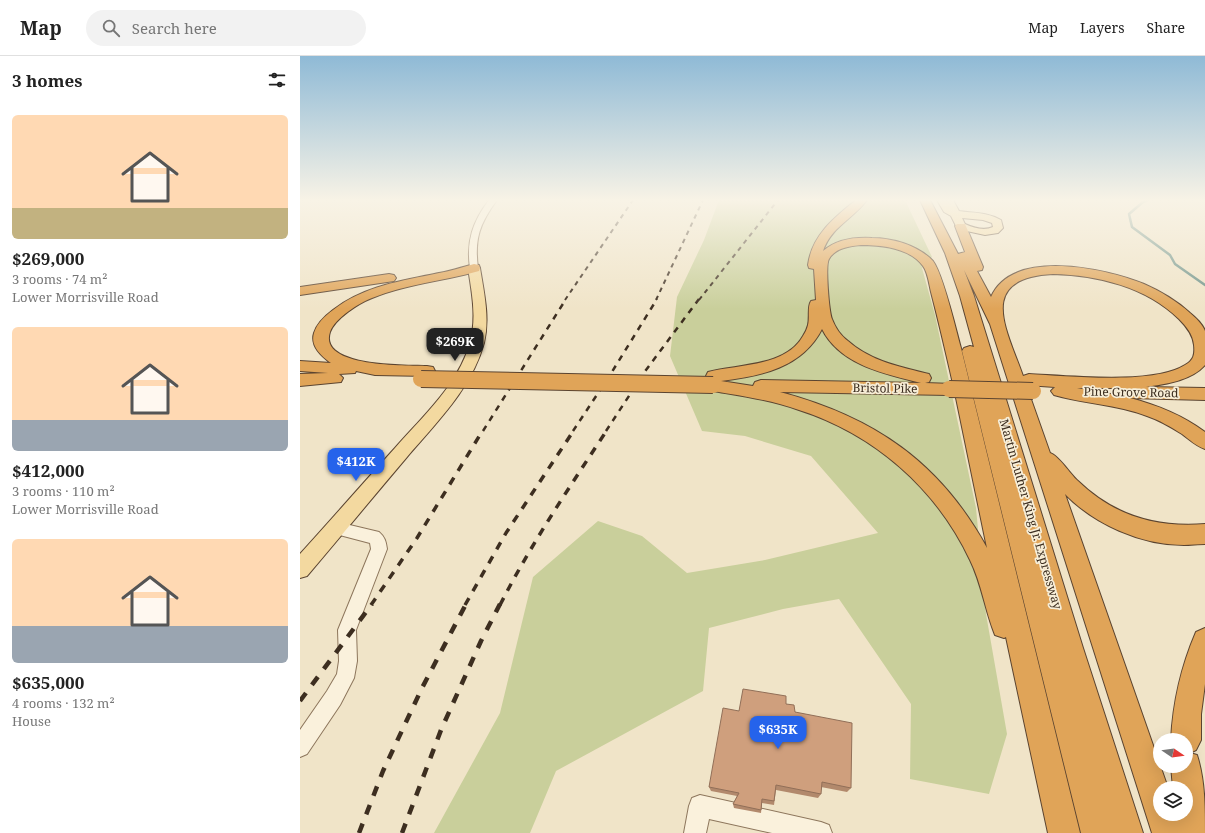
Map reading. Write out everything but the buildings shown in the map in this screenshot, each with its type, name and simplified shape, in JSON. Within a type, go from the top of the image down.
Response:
[{"type":"highway","points":[[714,380],[772,364],[791,355],[808,340],[814,329],[816,319],[814,266],[816,249],[824,236]]},
{"type":"highway","name":"Martin Luther King Jr. Expressway","points":[[933,236],[941,252],[962,322],[1097,833]]},
{"type":"highway","name":"Martin Luther King Jr. Expressway","points":[[943,236],[951,253],[967,296],[1072,656],[1127,833]]},
{"type":"highway","points":[[954,236],[997,324],[1153,788]]},
{"type":"highway","points":[[965,236],[985,287],[987,301]]},
{"type":"highway","points":[[948,384],[889,369],[866,360],[848,350],[834,337],[825,318],[820,266],[822,258],[830,250],[838,246],[854,242],[873,241],[894,244],[917,253],[928,264],[932,271],[953,348],[1064,833]]},
{"type":"highway","points":[[300,292],[458,267],[474,268]]},
{"type":"highway","points":[[424,375],[353,365],[331,357],[323,349],[321,340],[322,331],[328,322],[347,305],[375,291],[398,284],[458,274],[474,268]]},
{"type":"highway","points":[[997,324],[995,305],[1000,290],[1009,281],[1026,274],[1047,271],[1075,272],[1106,277],[1139,287],[1164,299],[1184,314],[1199,331],[1204,349],[1201,360],[1197,365],[1184,372],[1162,378],[1133,382],[1031,385]]},
{"type":"highway","points":[[300,366],[387,370]]},
{"type":"highway","points":[[300,374],[345,377]]},
{"type":"highway","points":[[300,380],[424,375],[714,380],[923,378]]},
{"type":"highway","points":[[714,380],[818,410],[849,423],[896,452],[910,463],[938,491],[950,506],[972,540],[989,577],[1053,788]]},
{"type":"highway","name":"Bristol Pike","points":[[714,380],[1031,385],[1056,391]]},
{"type":"highway","name":"Pine Grove Road","points":[[1133,382],[1205,384]]},
{"type":"highway","points":[[1056,391],[1110,398],[1140,406],[1178,423],[1205,442]]},
{"type":"highway","name":"Pine Grove Road","points":[[1056,391],[1205,394]]},
{"type":"highway","points":[[1037,442],[1053,468],[1064,482],[1078,496],[1100,511],[1127,523],[1154,532],[1182,535],[1205,534]]},
{"type":"highway","points":[[1187,733],[1191,681],[1205,641]]},
{"type":"highway","points":[[1186,773],[1189,812],[1193,833]]},
{"type":"highway","points":[[1164,821],[1168,833]]},
{"type":"main road","points":[[300,569],[434,414],[465,372],[477,345],[480,326],[480,308],[474,268]]},
{"type":"street","points":[[473,236],[472,253],[474,268]]},
{"type":"street","points":[[300,747],[341,685],[347,673],[349,654],[347,630],[379,549],[378,540],[374,537],[337,528]]},
{"type":"street","points":[[695,833],[700,806],[821,833]]},
{"type":"green space","points":[[705,236],[922,236],[932,257],[922,268],[935,315],[976,508],[986,614],[1007,734],[989,794],[910,779],[911,704],[839,599],[783,609],[709,628],[703,691],[556,771],[530,833],[434,833],[500,713],[533,577],[598,521],[642,536],[687,573],[765,560],[878,533],[811,456],[745,436],[702,431],[670,356],[677,297]]},
{"type":"waterway","points":[[1145,236],[1170,255],[1175,264],[1205,285]]},
{"type":"railway","points":[[565,300],[608,236]]},
{"type":"railway","points":[[656,300],[686,236]]},
{"type":"railway","points":[[699,300],[749,236]]},
{"type":"railway","points":[[483,431],[566,299]]},
{"type":"railway","points":[[573,431],[657,299]]},
{"type":"railway","points":[[606,431],[646,370],[699,299]]},
{"type":"railway","points":[[371,605],[417,538],[483,430]]},
{"type":"railway","points":[[465,605],[506,533],[574,430]]},
{"type":"railway","points":[[500,605],[537,538],[607,430]]},
{"type":"railway","points":[[300,701],[372,604]]},
{"type":"railway","points":[[359,833],[383,771],[422,688],[466,604]]},
{"type":"railway","points":[[402,833],[441,730],[481,641],[500,604]]}]
